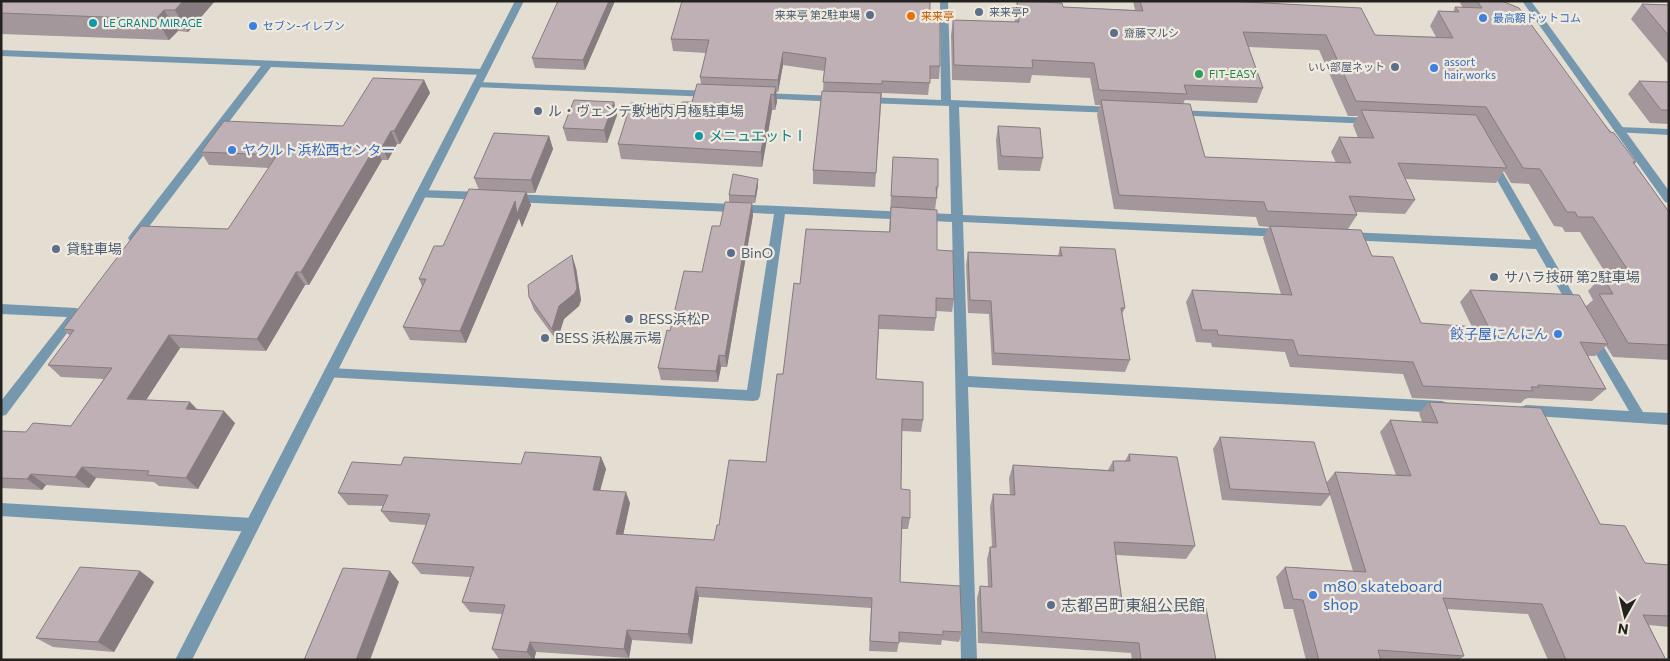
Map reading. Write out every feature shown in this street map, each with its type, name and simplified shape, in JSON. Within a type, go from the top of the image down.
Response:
[{"type":"street","points":[[183,660],[520,1]]},
{"type":"street","points":[[944,1],[958,218],[969,660]]},
{"type":"street","points":[[1526,1],[1669,199]]},
{"type":"street","points":[[1,53],[483,72]]},
{"type":"street","points":[[1,64],[13,53]]},
{"type":"street","points":[[124,250],[268,64]]},
{"type":"street","points":[[477,84],[724,94]]},
{"type":"street","points":[[754,96],[1130,111]]},
{"type":"street","points":[[1159,112],[1383,122]]},
{"type":"street","points":[[1619,130],[1669,132]]},
{"type":"street","points":[[1485,151],[1639,417]]},
{"type":"street","points":[[421,194],[1297,234]]},
{"type":"street","points":[[330,373],[753,396],[780,210]]},
{"type":"street","points":[[1336,236],[1540,245]]},
{"type":"street","points":[[1,309],[79,309],[1,411]]},
{"type":"street","points":[[961,381],[1460,408]]},
{"type":"street","points":[[1509,410],[1669,419]]},
{"type":"street","points":[[1,510],[252,525]]},
{"type":"building","points":[[1,1],[183,1],[175,10],[164,10],[156,19],[1,13]]},
{"type":"building","points":[[558,1],[609,1],[583,60],[532,58]]},
{"type":"building","points":[[682,1],[930,1],[930,21],[940,22],[940,66],[930,66],[930,83],[882,81],[882,84],[823,82],[826,58],[783,52],[778,80],[700,77],[709,40],[671,39]]},
{"type":"building","points":[[1017,1],[1062,3],[1063,7],[1143,11],[1140,1],[1227,1],[1361,8],[1375,35],[1453,38],[1438,11],[1459,12],[1455,7],[1482,8],[1477,1],[1502,1],[1519,8],[1610,132],[1614,133],[1636,162],[1633,162],[1669,212],[1669,345],[1628,343],[1599,294],[1613,294],[1602,276],[1633,278],[1593,217],[1578,217],[1575,212],[1567,212],[1540,169],[1523,168],[1486,107],[1356,101],[1326,35],[1243,32],[1263,88],[1184,85],[1187,94],[1099,90],[1094,63],[1032,60],[1033,68],[954,65],[953,20],[1019,22]]},
{"type":"building","points":[[1642,4],[1669,5],[1669,36]]},
{"type":"building","points":[[373,78],[424,80],[394,131],[391,131],[382,147],[375,147],[301,272],[296,272],[257,339],[169,335],[127,399],[190,402],[186,409],[224,411],[186,478],[147,475],[149,471],[82,467],[75,477],[31,474],[27,479],[1,478],[1,431],[26,432],[33,423],[71,426],[112,368],[48,365],[74,330],[63,329],[141,226],[228,229],[277,155],[201,152],[224,121],[343,126]]},
{"type":"building","points":[[1639,81],[1669,82],[1669,110],[1661,110]]},
{"type":"building","points":[[697,84],[776,87],[774,95],[771,94],[761,152],[618,144],[631,103],[681,105],[682,102],[692,102]]},
{"type":"building","points":[[822,91],[881,93],[876,173],[813,170]]},
{"type":"building","points":[[574,100],[614,102],[604,130],[563,128]]},
{"type":"building","points":[[1101,100],[1190,104],[1205,157],[1351,163],[1339,137],[1374,138],[1361,110],[1476,115],[1507,168],[1398,163],[1415,200],[1349,196],[1357,215],[1267,211],[1264,202],[1119,195]]},
{"type":"building","points":[[998,126],[1040,128],[1043,158],[1001,156]]},
{"type":"building","points":[[494,133],[549,136],[531,180],[474,178]]},
{"type":"building","points":[[893,157],[938,159],[937,198],[891,196]]},
{"type":"building","points":[[733,174],[758,179],[755,196],[729,195]]},
{"type":"building","points":[[469,189],[526,192],[517,214],[515,201],[460,331],[403,327],[426,279],[419,279],[434,246],[443,246]]},
{"type":"building","points":[[725,202],[752,203],[725,356],[719,355],[716,371],[658,368],[667,330],[670,331],[684,271],[702,272],[712,226],[720,226]]},
{"type":"building","points":[[891,207],[937,210],[937,250],[953,251],[954,299],[936,298],[936,318],[879,315],[876,379],[923,382],[923,420],[902,419],[901,489],[910,490],[910,518],[902,517],[900,582],[960,586],[962,632],[943,631],[943,635],[899,632],[899,643],[870,641],[872,598],[696,587],[688,634],[627,630],[624,649],[530,642],[527,652],[492,649],[505,605],[462,602],[474,567],[412,563],[430,514],[381,511],[388,495],[338,493],[352,462],[401,465],[404,457],[521,464],[525,452],[601,457],[593,490],[626,492],[616,534],[714,540],[717,525],[719,525],[729,460],[766,462],[777,374],[783,374],[794,283],[800,284],[806,229],[890,232]]},
{"type":"building","points":[[1270,226],[1361,230],[1372,256],[1393,257],[1421,323],[1489,328],[1470,290],[1579,295],[1608,344],[1580,342],[1606,389],[1538,385],[1539,387],[1531,387],[1533,391],[1423,386],[1413,362],[1298,355],[1293,340],[1218,335],[1217,330],[1202,330],[1192,290],[1292,295]]},
{"type":"building","points":[[1060,247],[1115,249],[1125,308],[1121,308],[1130,360],[994,353],[991,301],[970,300],[968,252],[1062,256]]},
{"type":"building","points":[[572,255],[577,288],[575,293],[559,306],[552,329],[529,297],[528,285]]},
{"type":"building","points":[[1429,402],[1541,408],[1600,524],[1625,526],[1645,563],[1669,565],[1669,616],[1643,615],[1666,660],[1566,660],[1542,604],[1443,598],[1464,656],[1378,650],[1381,660],[1319,660],[1303,600],[1293,599],[1285,567],[1366,572],[1335,472],[1411,476],[1390,420],[1438,423]]},
{"type":"building","points":[[1220,437],[1314,442],[1330,494],[1230,489]]},
{"type":"building","points":[[1129,454],[1177,457],[1195,546],[1114,542],[1122,601],[1206,608],[1216,660],[1141,660],[1139,643],[982,632],[980,586],[992,587],[990,547],[996,547],[993,494],[1015,495],[1013,465],[1114,471],[1113,461],[1130,461]]},
{"type":"building","points":[[80,567],[140,571],[98,642],[36,638]]},
{"type":"building","points":[[343,568],[390,571],[356,660],[304,660]]},
{"type":"place","name":"来来亭P","points":[[979,12]]},
{"type":"place","name":"来来亭 第2駐車場","points":[[870,15]]},
{"type":"place","name":"来来亭","points":[[911,16]]},
{"type":"place","name":"最高額ドットコム","points":[[1483,18]]},
{"type":"place","name":"LE GRAND MIRAGE","points":[[93,23]]},
{"type":"place","name":"セブン-イレブン","points":[[253,26]]},
{"type":"place","name":"齋藤マルシ","points":[[1114,33]]},
{"type":"place","name":"いい部屋ネット","points":[[1395,67]]},
{"type":"place","name":"assort hair works","points":[[1434,68]]},
{"type":"place","name":"FIT-EASY","points":[[1199,74]]},
{"type":"place","name":"ル・ヴェンテ敷地内月極駐車場","points":[[538,111]]},
{"type":"place","name":"メニュエットⅠ","points":[[699,136]]},
{"type":"place","name":"ヤクルト浜松西センター","points":[[232,150]]},
{"type":"place","name":"貸駐車場","points":[[56,249]]},
{"type":"place","name":"BinO","points":[[731,253]]},
{"type":"place","name":"サハラ技研 第2駐車場","points":[[1494,277]]},
{"type":"place","name":"BESS浜松P","points":[[629,319]]},
{"type":"place","name":"餃子屋にんにん","points":[[1558,334]]},
{"type":"place","name":"BESS 浜松展示場","points":[[545,338]]},
{"type":"place","name":"m80 skateboard shop","points":[[1313,595]]},
{"type":"place","name":"志都呂町東組公民館","points":[[1051,605]]}]
